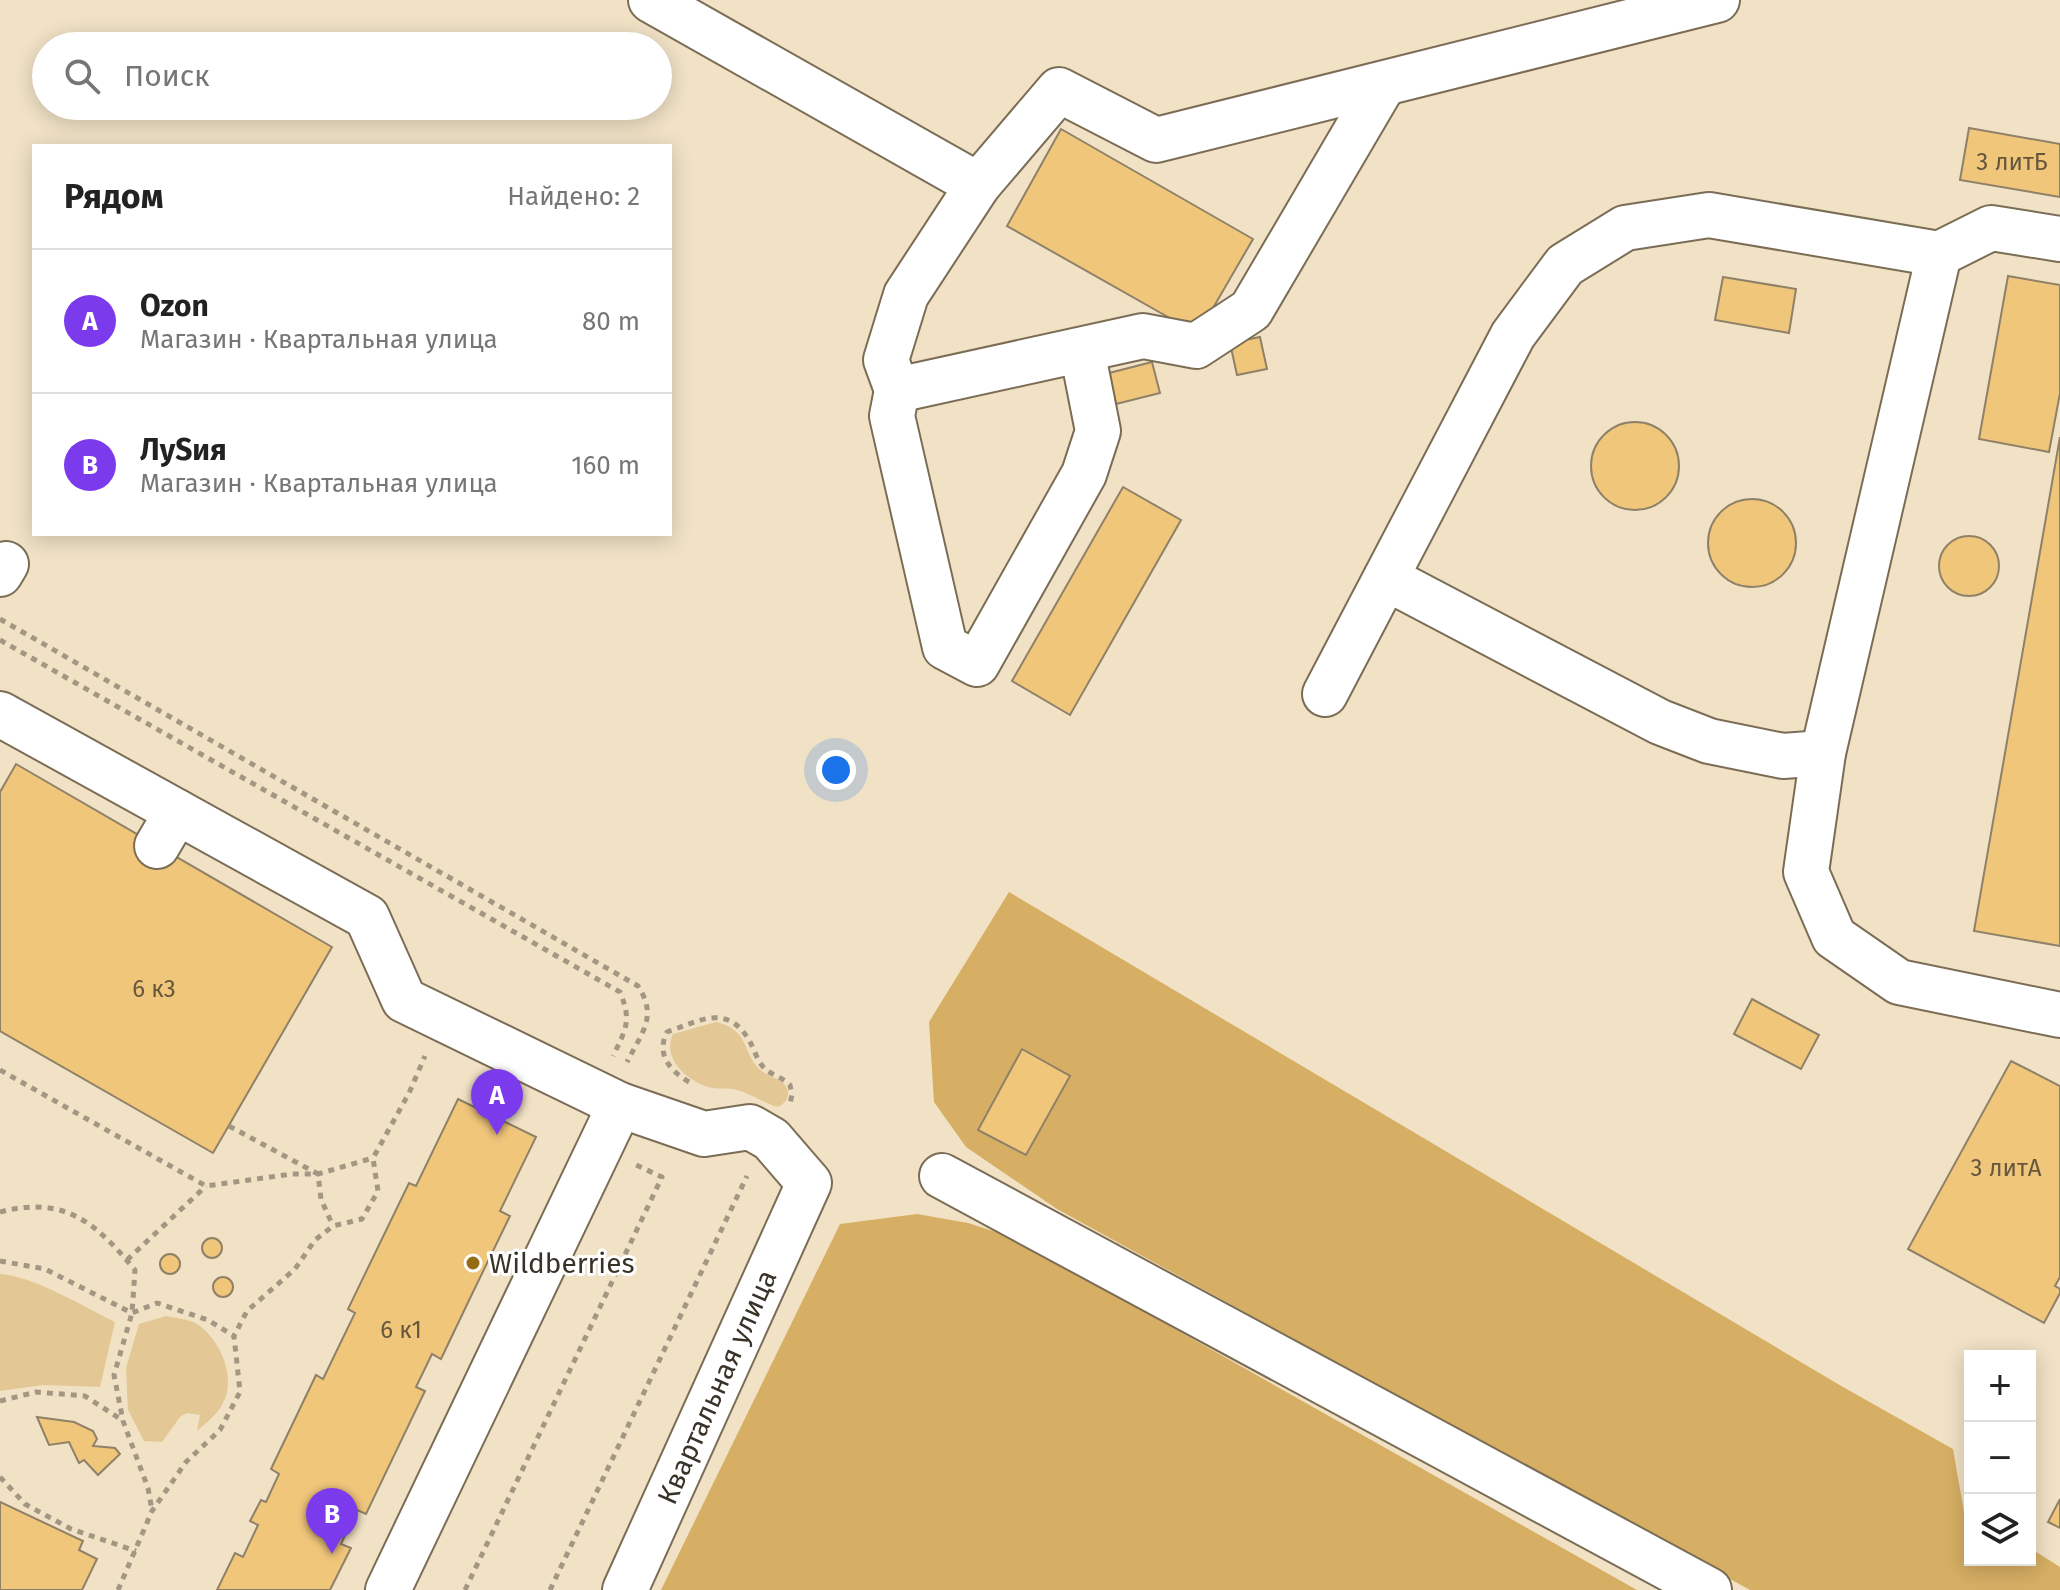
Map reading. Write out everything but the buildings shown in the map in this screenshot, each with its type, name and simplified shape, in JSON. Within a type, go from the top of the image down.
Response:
[{"type":"street","points":[[651,0],[978,185]]},
{"type":"street","points":[[1082,350],[1098,431],[1084,474],[977,664],[945,647],[892,416],[897,390],[886,360],[906,295],[978,185],[1059,90],[1156,140],[1717,0]]},
{"type":"street","points":[[897,390],[1143,336],[1196,346],[1251,310],[1383,85]]},
{"type":"street","points":[[1325,694],[1513,335],[1565,265],[1625,228],[1709,215],[1939,254],[1991,228],[2060,239]]},
{"type":"street","points":[[1939,254],[1823,753],[1806,872],[1834,937],[1899,982],[2060,1015]]},
{"type":"street","points":[[1386,578],[1672,727],[1709,741],[1783,756],[1823,753]]},
{"type":"street","points":[[0,714],[93,787],[167,829],[367,917],[404,1000],[608,1098],[704,1134],[750,1127]]},
{"type":"street","points":[[388,1590],[599,1147],[608,1098]]},
{"type":"street","name":"Квартальная улица","points":[[625,1590],[809,1183],[771,1139],[750,1127]]},
{"type":"street","points":[[942,1176],[1709,1590]]},
{"type":"path","points":[[0,619],[638,986],[648,1002],[649,1019],[608,1098]]},
{"type":"path","points":[[0,641],[620,992],[628,1012],[608,1098]]},
{"type":"path","points":[[550,1590],[757,1155],[750,1127],[758,1105],[774,1112],[789,1105],[792,1095],[790,1085],[765,1069],[749,1039],[738,1027],[729,1020],[714,1016],[667,1032],[663,1053],[668,1066],[692,1084]]},
{"type":"path","points":[[118,1590],[152,1511],[186,1462],[220,1430],[240,1392],[234,1336],[247,1311],[295,1269],[315,1240],[333,1226],[362,1219],[378,1191],[373,1158],[409,1093],[430,1045]]},
{"type":"path","points":[[0,1070],[206,1186]]},
{"type":"path","points":[[229,1126],[318,1174]]},
{"type":"path","points":[[465,1590],[662,1177],[599,1147]]},
{"type":"path","points":[[127,1260],[206,1186],[292,1174],[318,1174],[373,1158]]},
{"type":"path","points":[[318,1174],[321,1199],[333,1226]]},
{"type":"path","points":[[0,1212],[21,1206],[56,1207],[104,1233],[135,1270],[132,1313],[114,1375],[123,1421],[148,1488],[152,1511]]},
{"type":"path","points":[[0,1261],[45,1269],[132,1313],[157,1303],[208,1320],[234,1336]]},
{"type":"path","points":[[0,1401],[36,1392],[85,1396],[123,1421]]},
{"type":"path","points":[[0,1477],[25,1504],[71,1529],[136,1551]]},
{"type":"shaded area","points":[[1009,892],[1843,1387],[1953,1449],[1964,1512],[1964,1566],[2036,1566],[2036,1552],[2060,1567],[2060,1590],[1750,1590],[1057,1209],[966,1147],[934,1102],[929,1022]]},
{"type":"shaded area","points":[[716,1022],[735,1031],[756,1066],[786,1087],[787,1099],[779,1107],[737,1090],[703,1085],[679,1068],[671,1052],[673,1034]]},
{"type":"shaded area","points":[[917,1214],[968,1223],[1012,1237],[1637,1590],[661,1590],[840,1224]]},
{"type":"shaded area","points":[[0,1274],[43,1286],[115,1322],[100,1387],[43,1385],[0,1391]]},
{"type":"shaded area","points":[[166,1316],[194,1322],[213,1339],[227,1371],[227,1393],[218,1411],[197,1431],[200,1415],[187,1413],[180,1417],[162,1442],[144,1441],[128,1410],[126,1368],[139,1324]]},
{"type":"place","name":"Ozon","points":[[497,1135]]},
{"type":"place","name":"Wildberries","points":[[473,1263]]},
{"type":"place","name":"ЛуSия","points":[[332,1554]]}]
